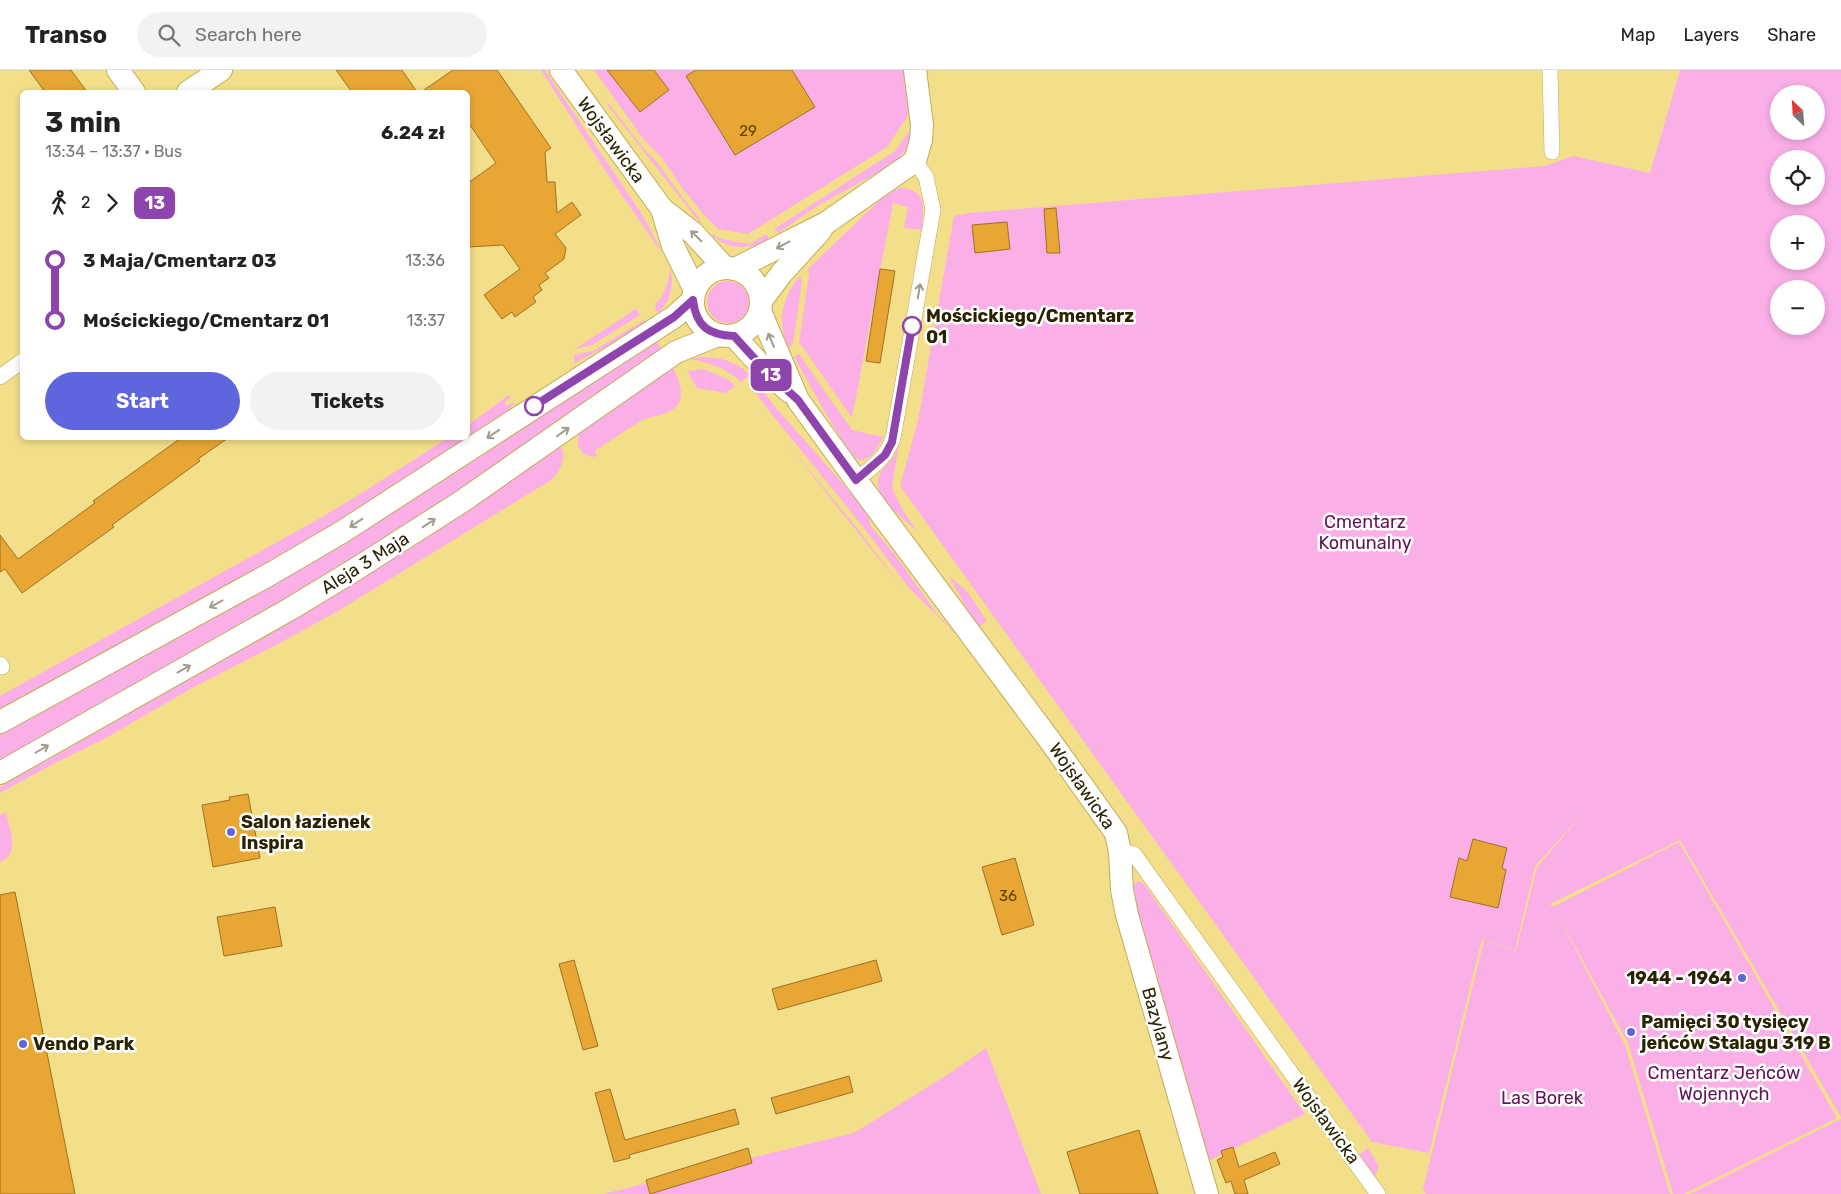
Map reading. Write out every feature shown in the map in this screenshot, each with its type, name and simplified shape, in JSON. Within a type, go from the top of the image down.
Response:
[{"type":"street","points":[[118,70],[133,90]]},
{"type":"street","points":[[191,90],[220,70]]},
{"type":"street","name":"Wojsławicka","points":[[561,70],[662,209],[693,232],[730,268]]},
{"type":"street","points":[[0,722],[272,573],[342,532],[674,317],[694,295],[702,279],[712,271],[730,268],[826,223],[915,161],[922,140],[922,125],[915,70]]},
{"type":"street","points":[[1550,70],[1552,152]]},
{"type":"street","points":[[856,480],[885,455],[892,442],[894,433],[932,210],[926,177],[915,161]]},
{"type":"street","name":"Wojsławicka","points":[[662,209],[672,246],[694,295]]},
{"type":"street","points":[[694,295],[694,312],[699,322],[708,330],[726,335],[745,331],[754,323],[769,288],[826,223]]},
{"type":"street","points":[[730,268],[745,273],[754,280],[759,290],[761,306]]},
{"type":"street","name":"Wojsławicka","points":[[761,306],[798,400]]},
{"type":"street","name":"Wojsławicka","points":[[726,335],[798,400],[1100,808],[1116,833],[1120,852],[1134,854],[1378,1194]]},
{"type":"street","name":"Aleja 3 Maja","points":[[0,773],[290,609],[356,569],[469,497],[676,352],[726,335]]},
{"type":"street","points":[[0,377],[20,362]]},
{"type":"street","name":"Bazylany","points":[[1120,852],[1122,890],[1127,915],[1207,1194]]},
{"type":"green space","points":[[541,70],[545,70],[643,216],[659,249],[606,172]]},
{"type":"green space","points":[[594,70],[906,70],[911,111],[887,147],[748,234],[718,229],[706,217],[682,188],[662,158],[644,140]]},
{"type":"green space","name":"Cmentarz Komunalny","points":[[1680,70],[1841,70],[1841,1117],[1680,840],[1550,904],[1553,907],[1679,842],[1837,1118],[1684,1194],[1673,1194],[1628,1043],[1556,912],[1625,1045],[1670,1194],[1426,1194],[1423,1189],[1484,940],[1516,951],[1537,867],[1589,807],[1535,866],[1515,950],[1482,939],[1429,1153],[1372,1142],[900,486],[918,420],[954,216],[969,213],[1545,166],[1573,156],[1650,173]]},
{"type":"green space","points":[[606,103],[609,104],[645,150],[657,162],[700,219],[700,223]]},
{"type":"green space","points":[[913,126],[906,149],[895,163],[819,205],[778,233],[774,229],[895,151]]},
{"type":"green space","points":[[901,188],[910,189],[920,196],[923,208],[922,230],[904,228],[908,207],[893,203],[852,418],[799,342],[809,274],[808,269],[884,196]]},
{"type":"green space","points":[[713,234],[721,239],[750,244],[766,234],[770,240],[748,247],[740,247],[726,244]]},
{"type":"green space","points":[[671,268],[672,281],[669,298],[658,313],[655,308],[656,303],[664,292]]},
{"type":"green space","points":[[800,276],[802,282],[793,343],[789,348],[783,329],[783,310],[789,293]]},
{"type":"green space","points":[[732,281],[740,284],[746,290],[749,302],[746,314],[740,320],[724,323],[716,320],[710,314],[707,298],[710,290],[716,284]]},
{"type":"green space","points":[[636,309],[640,315],[592,345],[575,349]]},
{"type":"green space","points":[[644,320],[646,323],[622,339],[574,363],[574,355],[593,351]]},
{"type":"green space","points":[[657,342],[662,350],[461,490],[326,577],[0,765],[0,732],[531,423]]},
{"type":"green space","points":[[799,354],[852,430],[883,437],[877,449],[867,459],[859,460],[845,445],[794,357]]},
{"type":"green space","points":[[701,357],[734,363],[750,375],[741,382],[717,366],[689,359]]},
{"type":"green space","points":[[672,367],[678,378],[681,390],[681,397],[676,407],[667,413],[644,419],[629,428],[595,451],[597,456],[587,456],[582,452],[578,446],[578,436],[581,430]]},
{"type":"green space","points":[[704,369],[729,380],[735,386],[726,393],[697,388],[687,371]]},
{"type":"green space","points":[[757,384],[868,512],[870,525],[896,556],[937,614],[982,660],[909,588],[864,528],[766,407],[752,388]]},
{"type":"green space","points":[[509,395],[511,398],[504,402],[507,406],[513,402],[514,404],[506,413],[470,437],[470,424]]},
{"type":"green space","points":[[783,439],[857,528],[904,590]]},
{"type":"green space","points":[[445,440],[465,440],[331,528],[0,712],[0,696],[357,496]]},
{"type":"green space","points":[[899,443],[892,487],[902,509],[917,531],[889,505],[879,489],[878,480],[881,472],[894,456]]},
{"type":"green space","points":[[561,447],[563,451],[562,465],[551,480],[338,611],[192,688],[104,739],[0,793],[0,787],[285,625]]},
{"type":"green space","points":[[949,576],[967,591],[987,621],[977,628]]},
{"type":"green space","points":[[6,812],[12,847],[6,858],[0,862],[0,815]]},
{"type":"green space","points":[[1139,881],[1144,884],[1305,1114],[1206,1162],[1131,891],[1132,885]]},
{"type":"green space","points":[[986,1048],[1041,1194],[603,1194],[854,1133],[947,1075]]},
{"type":"green space","points":[[1841,1119],[1841,1194],[1690,1194]]},
{"type":"green space","points":[[1368,1148],[1379,1167],[1375,1176],[1359,1155]]},
{"type":"building","points":[[29,70],[71,70],[86,90],[44,90]]},
{"type":"building","points":[[336,70],[402,70],[416,90],[351,90]]},
{"type":"building","points":[[453,70],[497,70],[551,148],[545,152],[547,182],[555,182],[557,213],[572,202],[581,215],[555,234],[566,248],[564,259],[545,273],[549,278],[539,285],[542,290],[533,297],[536,302],[515,317],[512,312],[502,319],[484,295],[520,269],[503,245],[470,247],[470,182],[496,163],[470,125],[470,90],[424,90]]},
{"type":"building","points":[[607,70],[654,70],[669,90],[640,112]]},
{"type":"building","points":[[696,70],[792,70],[815,107],[735,155],[686,76]]},
{"type":"building","points":[[1056,208],[1060,253],[1047,253],[1044,209]]},
{"type":"building","points":[[1007,222],[1010,249],[975,253],[972,225]]},
{"type":"building","points":[[880,269],[895,271],[880,363],[866,361]]},
{"type":"building","points":[[178,440],[225,440],[198,459],[200,461],[112,525],[114,527],[22,593],[5,569],[0,572],[0,535],[18,559],[95,503],[93,501]]},
{"type":"building","name":"Salon łazienek Inspira","points":[[248,794],[260,858],[213,867],[202,805],[230,800],[229,797]]},
{"type":"building","points":[[1473,839],[1507,848],[1502,868],[1506,870],[1498,908],[1450,897],[1459,858],[1467,861]]},
{"type":"building","points":[[1015,858],[1034,925],[1002,935],[982,867]]},
{"type":"building","name":"Vendo Park","points":[[15,892],[75,1194],[0,1194],[0,895]]},
{"type":"building","points":[[275,907],[282,946],[224,956],[217,917]]},
{"type":"building","points":[[574,960],[598,1046],[583,1050],[559,964]]},
{"type":"building","points":[[876,960],[882,981],[778,1010],[772,989]]},
{"type":"building","points":[[849,1076],[853,1092],[776,1114],[771,1098]]},
{"type":"building","points":[[610,1089],[625,1140],[735,1109],[739,1124],[629,1155],[630,1158],[614,1162],[595,1093]]},
{"type":"building","points":[[1139,1130],[1158,1194],[1080,1194],[1067,1152]]},
{"type":"building","points":[[1233,1147],[1239,1167],[1275,1152],[1280,1164],[1244,1180],[1248,1194],[1235,1194],[1231,1181],[1226,1183],[1217,1160],[1223,1157],[1221,1151]]},
{"type":"building","points":[[748,1148],[752,1163],[650,1194],[646,1180]]},
{"type":"bus line","name":"13","points":[[534,406],[674,317],[693,300],[694,312],[699,322],[708,330],[718,335],[734,336],[765,370],[798,400],[856,480],[885,455],[892,442],[912,326]]},
{"type":"place","name":"Mościckiego/Cmentarz 01","points":[[912,326]]},
{"type":"place","name":"Salon łazienek Inspira","points":[[231,832]]},
{"type":"place","name":"1944 - 1964","points":[[1742,978]]},
{"type":"place","name":"Pamięci 30 tysięcy jeńców Stalagu 319 B","points":[[1631,1032]]},
{"type":"place","name":"Vendo Park","points":[[23,1044]]},
{"type":"park label","name":"Cmentarz Jeńców Wojennych","points":[[1724,1083]]},
{"type":"park label","name":"Las Borek","points":[[1542,1098]]}]
